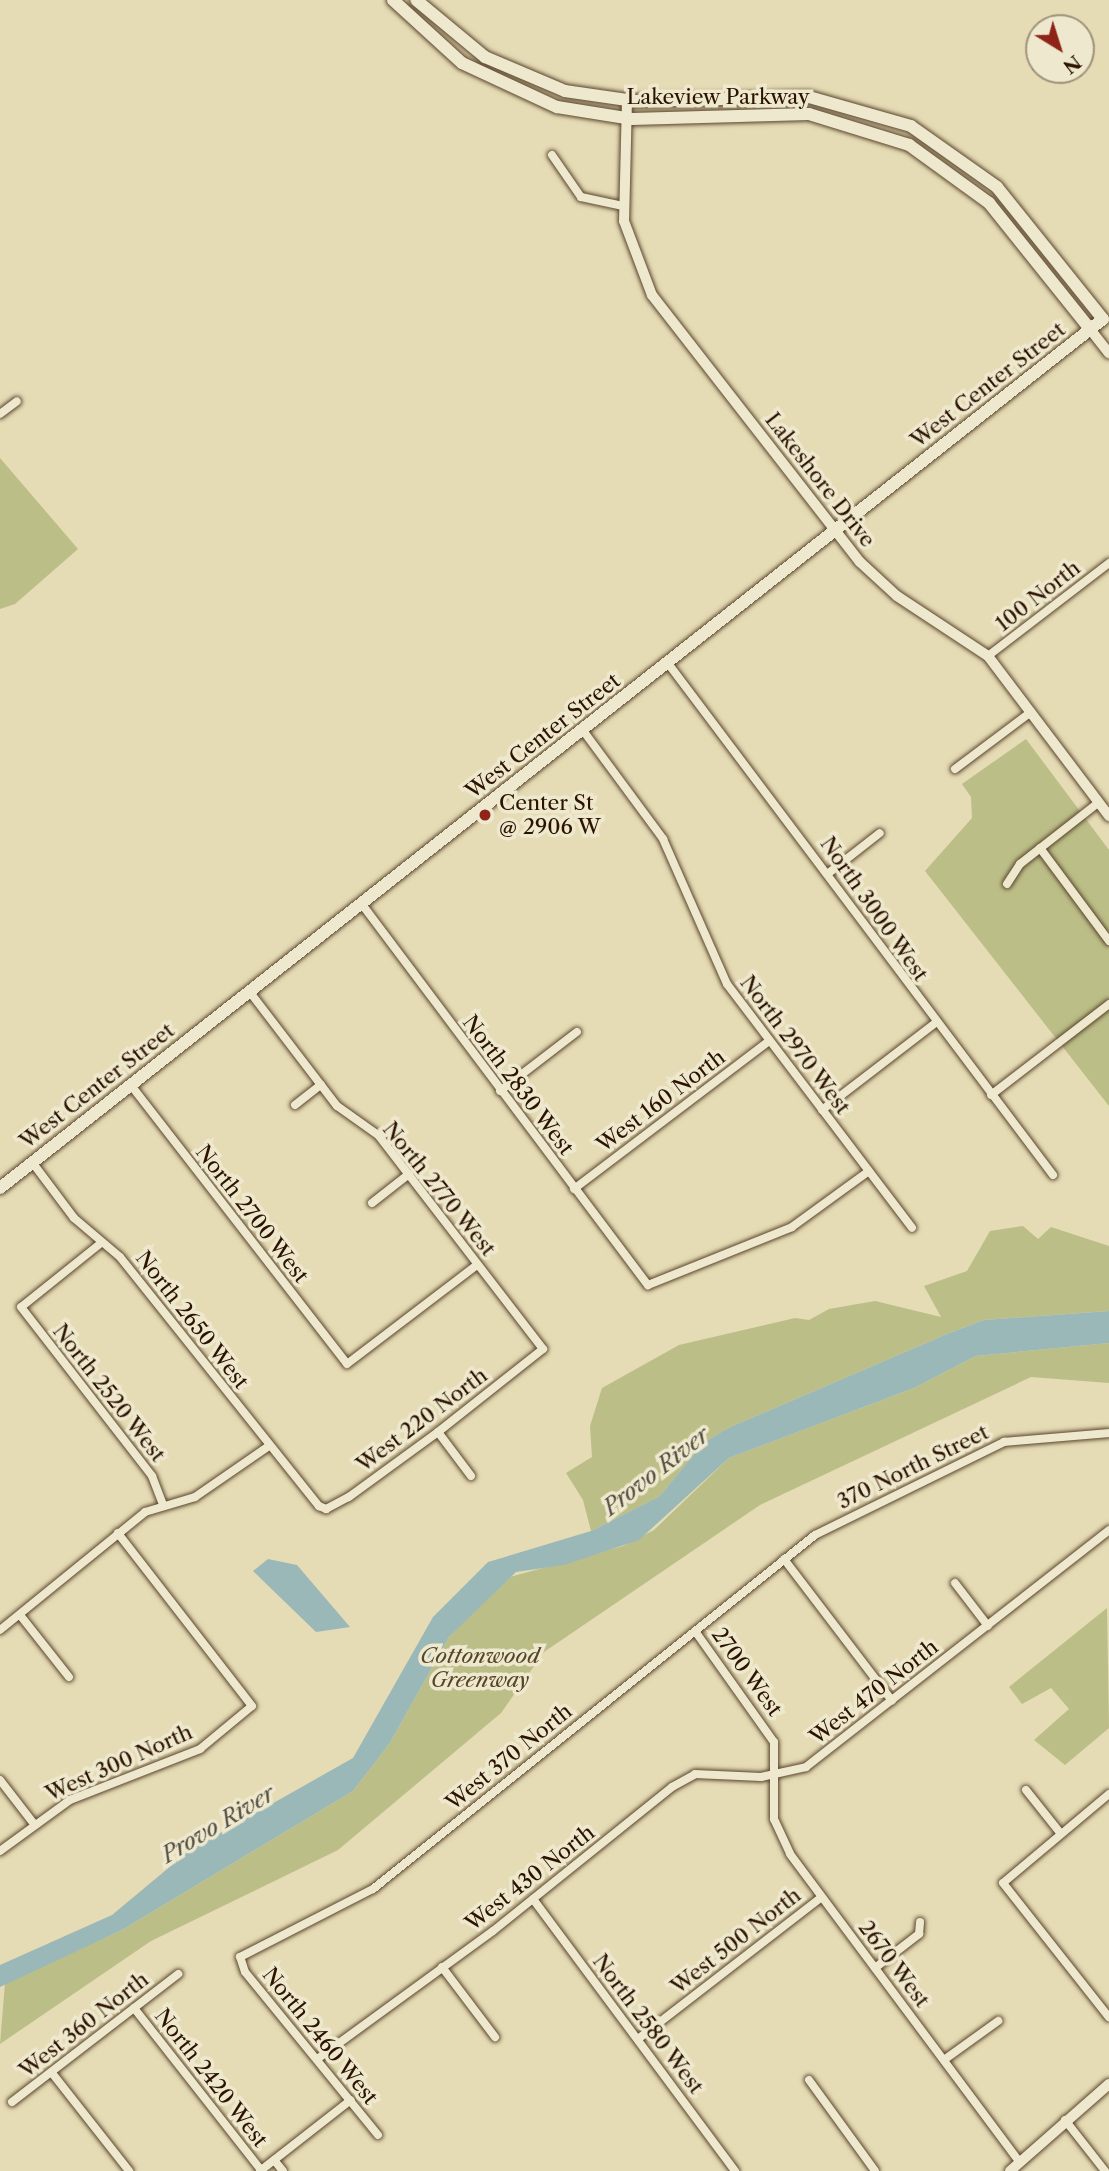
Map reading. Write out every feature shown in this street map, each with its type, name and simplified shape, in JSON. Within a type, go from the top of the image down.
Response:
[{"type":"main road","name":"Lakeview Parkway","points":[[393,0],[433,41],[492,81],[557,107],[626,118],[792,113],[893,138],[938,162],[989,203],[1090,329]]},
{"type":"main road","name":"Lakeview Parkway","points":[[416,0],[456,37],[516,73],[565,91],[627,100],[792,95],[844,103],[911,126],[997,187],[1107,320]]},
{"type":"main road","name":"West Center Street","points":[[0,1188],[1090,329],[1107,320]]},
{"type":"street","name":"Lakeshore Drive","points":[[627,100],[623,206],[630,249],[652,295],[835,531],[887,588],[988,656],[1109,816]]},
{"type":"street","points":[[552,155],[581,197],[623,206]]},
{"type":"street","name":"Lakeview Parkway","points":[[1090,329],[1109,353]]},
{"type":"street","points":[[0,414],[17,401]]},
{"type":"street","name":"100 North","points":[[988,656],[1109,563]]},
{"type":"street","name":"North 3000 West","points":[[667,662],[830,872],[934,1024],[1052,1175]]},
{"type":"street","points":[[954,769],[1031,712]]},
{"type":"street","name":"North 2970 West","points":[[582,729],[652,820],[727,984],[912,1228]]},
{"type":"street","points":[[1007,884],[1040,848],[1099,802]]},
{"type":"street","points":[[830,872],[880,833]]},
{"type":"street","points":[[1040,848],[1109,941]]},
{"type":"street","name":"North 2830 West","points":[[361,903],[648,1285],[792,1227],[869,1171]]},
{"type":"street","name":"North 2770 West","points":[[249,991],[337,1106],[378,1135],[543,1349]]},
{"type":"street","points":[[991,1095],[1109,1004]]},
{"type":"street","points":[[822,1110],[934,1024]]},
{"type":"street","points":[[500,1091],[577,1032]]},
{"type":"street","name":"West 160 North","points":[[574,1189],[769,1041]]},
{"type":"street","name":"North 2700 West","points":[[130,1084],[347,1364],[477,1265]]},
{"type":"street","points":[[295,1105],[321,1085]]},
{"type":"street","name":"North 2650 West","points":[[32,1162],[101,1243],[120,1257],[319,1506]]},
{"type":"street","points":[[372,1203],[409,1174]]},
{"type":"street","name":"North 2520 West","points":[[101,1243],[21,1307],[152,1476],[163,1505]]},
{"type":"street","name":"West 220 North","points":[[319,1506],[326,1509],[349,1497],[438,1432],[543,1349]]},
{"type":"street","points":[[438,1432],[471,1476]]},
{"type":"street","name":"370 North Street","points":[[784,1559],[814,1535],[1000,1444],[1109,1433]]},
{"type":"street","points":[[0,1630],[118,1533],[163,1505],[195,1497],[269,1446]]},
{"type":"street","name":"West 470 North","points":[[777,1775],[806,1768],[1109,1530]]},
{"type":"street","name":"West 300 North","points":[[0,1851],[70,1800],[200,1749],[252,1706],[118,1533]]},
{"type":"street","points":[[784,1559],[892,1701]]},
{"type":"street","name":"West 370 North","points":[[240,1956],[373,1889],[784,1559]]},
{"type":"street","points":[[955,1583],[988,1626]]},
{"type":"street","points":[[20,1615],[69,1677]]},
{"type":"street","name":"2700 West","points":[[695,1631],[765,1723],[777,1775]]},
{"type":"street","name":"West 430 North","points":[[320,2057],[533,1899],[695,1774],[777,1775]]},
{"type":"street","name":"2670 West","points":[[777,1775],[774,1819],[822,1897],[1018,2161]]},
{"type":"street","points":[[0,1780],[34,1824]]},
{"type":"street","points":[[1026,1790],[1061,1833]]},
{"type":"street","points":[[1109,1794],[1003,1883],[1109,2017]]},
{"type":"street","name":"West 500 North","points":[[638,2039],[822,1897]]},
{"type":"street","name":"North 2580 West","points":[[533,1899],[735,2171]]},
{"type":"street","points":[[875,1968],[919,1934],[920,1922]]},
{"type":"street","name":"North 2460 West","points":[[240,1956],[245,1972],[320,2057],[378,2135]]},
{"type":"street","points":[[442,1967],[495,2037]]},
{"type":"street","name":"West 360 North","points":[[12,2102],[177,1974]]},
{"type":"street","name":"North 2420 West","points":[[134,2008],[260,2170]]},
{"type":"street","points":[[944,2060],[998,2021]]},
{"type":"street","points":[[52,2073],[130,2171]]},
{"type":"street","points":[[809,2080],[875,2171]]},
{"type":"street","points":[[1010,2171],[1018,2161],[1109,2084]]},
{"type":"street","points":[[260,2170],[351,2100]]},
{"type":"street","points":[[1065,2120],[1105,2171]]},
{"type":"street","points":[[274,2160],[283,2171]]},
{"type":"green space","points":[[0,458],[78,549],[15,604],[0,609]]},
{"type":"green space","points":[[1026,739],[1109,850],[1109,1106],[925,871],[972,818],[971,797],[962,784]]},
{"type":"green space","points":[[1023,1226],[1038,1239],[1051,1227],[1109,1246],[1109,1311],[984,1320],[947,1334],[728,1428],[703,1443],[660,1496],[591,1531],[583,1500],[566,1473],[592,1457],[590,1426],[602,1388],[679,1345],[795,1318],[809,1320],[829,1309],[875,1301],[941,1317],[924,1286],[967,1271],[990,1231]]},
{"type":"green space","name":"Cottonwood Greenway","points":[[1109,1343],[1109,1383],[1031,1377],[760,1505],[544,1652],[501,1713],[338,1850],[151,1941],[0,2044],[5,1983],[122,1930],[353,1791],[390,1743],[449,1637],[506,1578],[623,1546],[654,1530],[729,1458],[914,1388],[976,1356]]},
{"type":"green space","points":[[1107,1608],[1109,1728],[1065,1765],[1034,1740],[1069,1709],[1051,1688],[1022,1704],[1009,1687]]},
{"type":"water","points":[[1109,1311],[1109,1343],[976,1356],[914,1388],[729,1458],[639,1540],[564,1565],[516,1572],[449,1637],[390,1743],[353,1791],[122,1930],[0,1987],[0,1965],[112,1915],[190,1850],[353,1758],[433,1617],[488,1562],[591,1531],[660,1496],[703,1443],[728,1428],[947,1334],[984,1320]]},
{"type":"water","points":[[268,1559],[297,1565],[350,1627],[316,1632],[253,1571]]},
{"type":"place","name":"Center St @ 2906 W","points":[[485,815]]},
{"type":"water label","name":"Provo River","points":[[656,1471]]},
{"type":"water label","name":"Provo River","points":[[218,1824]]}]
